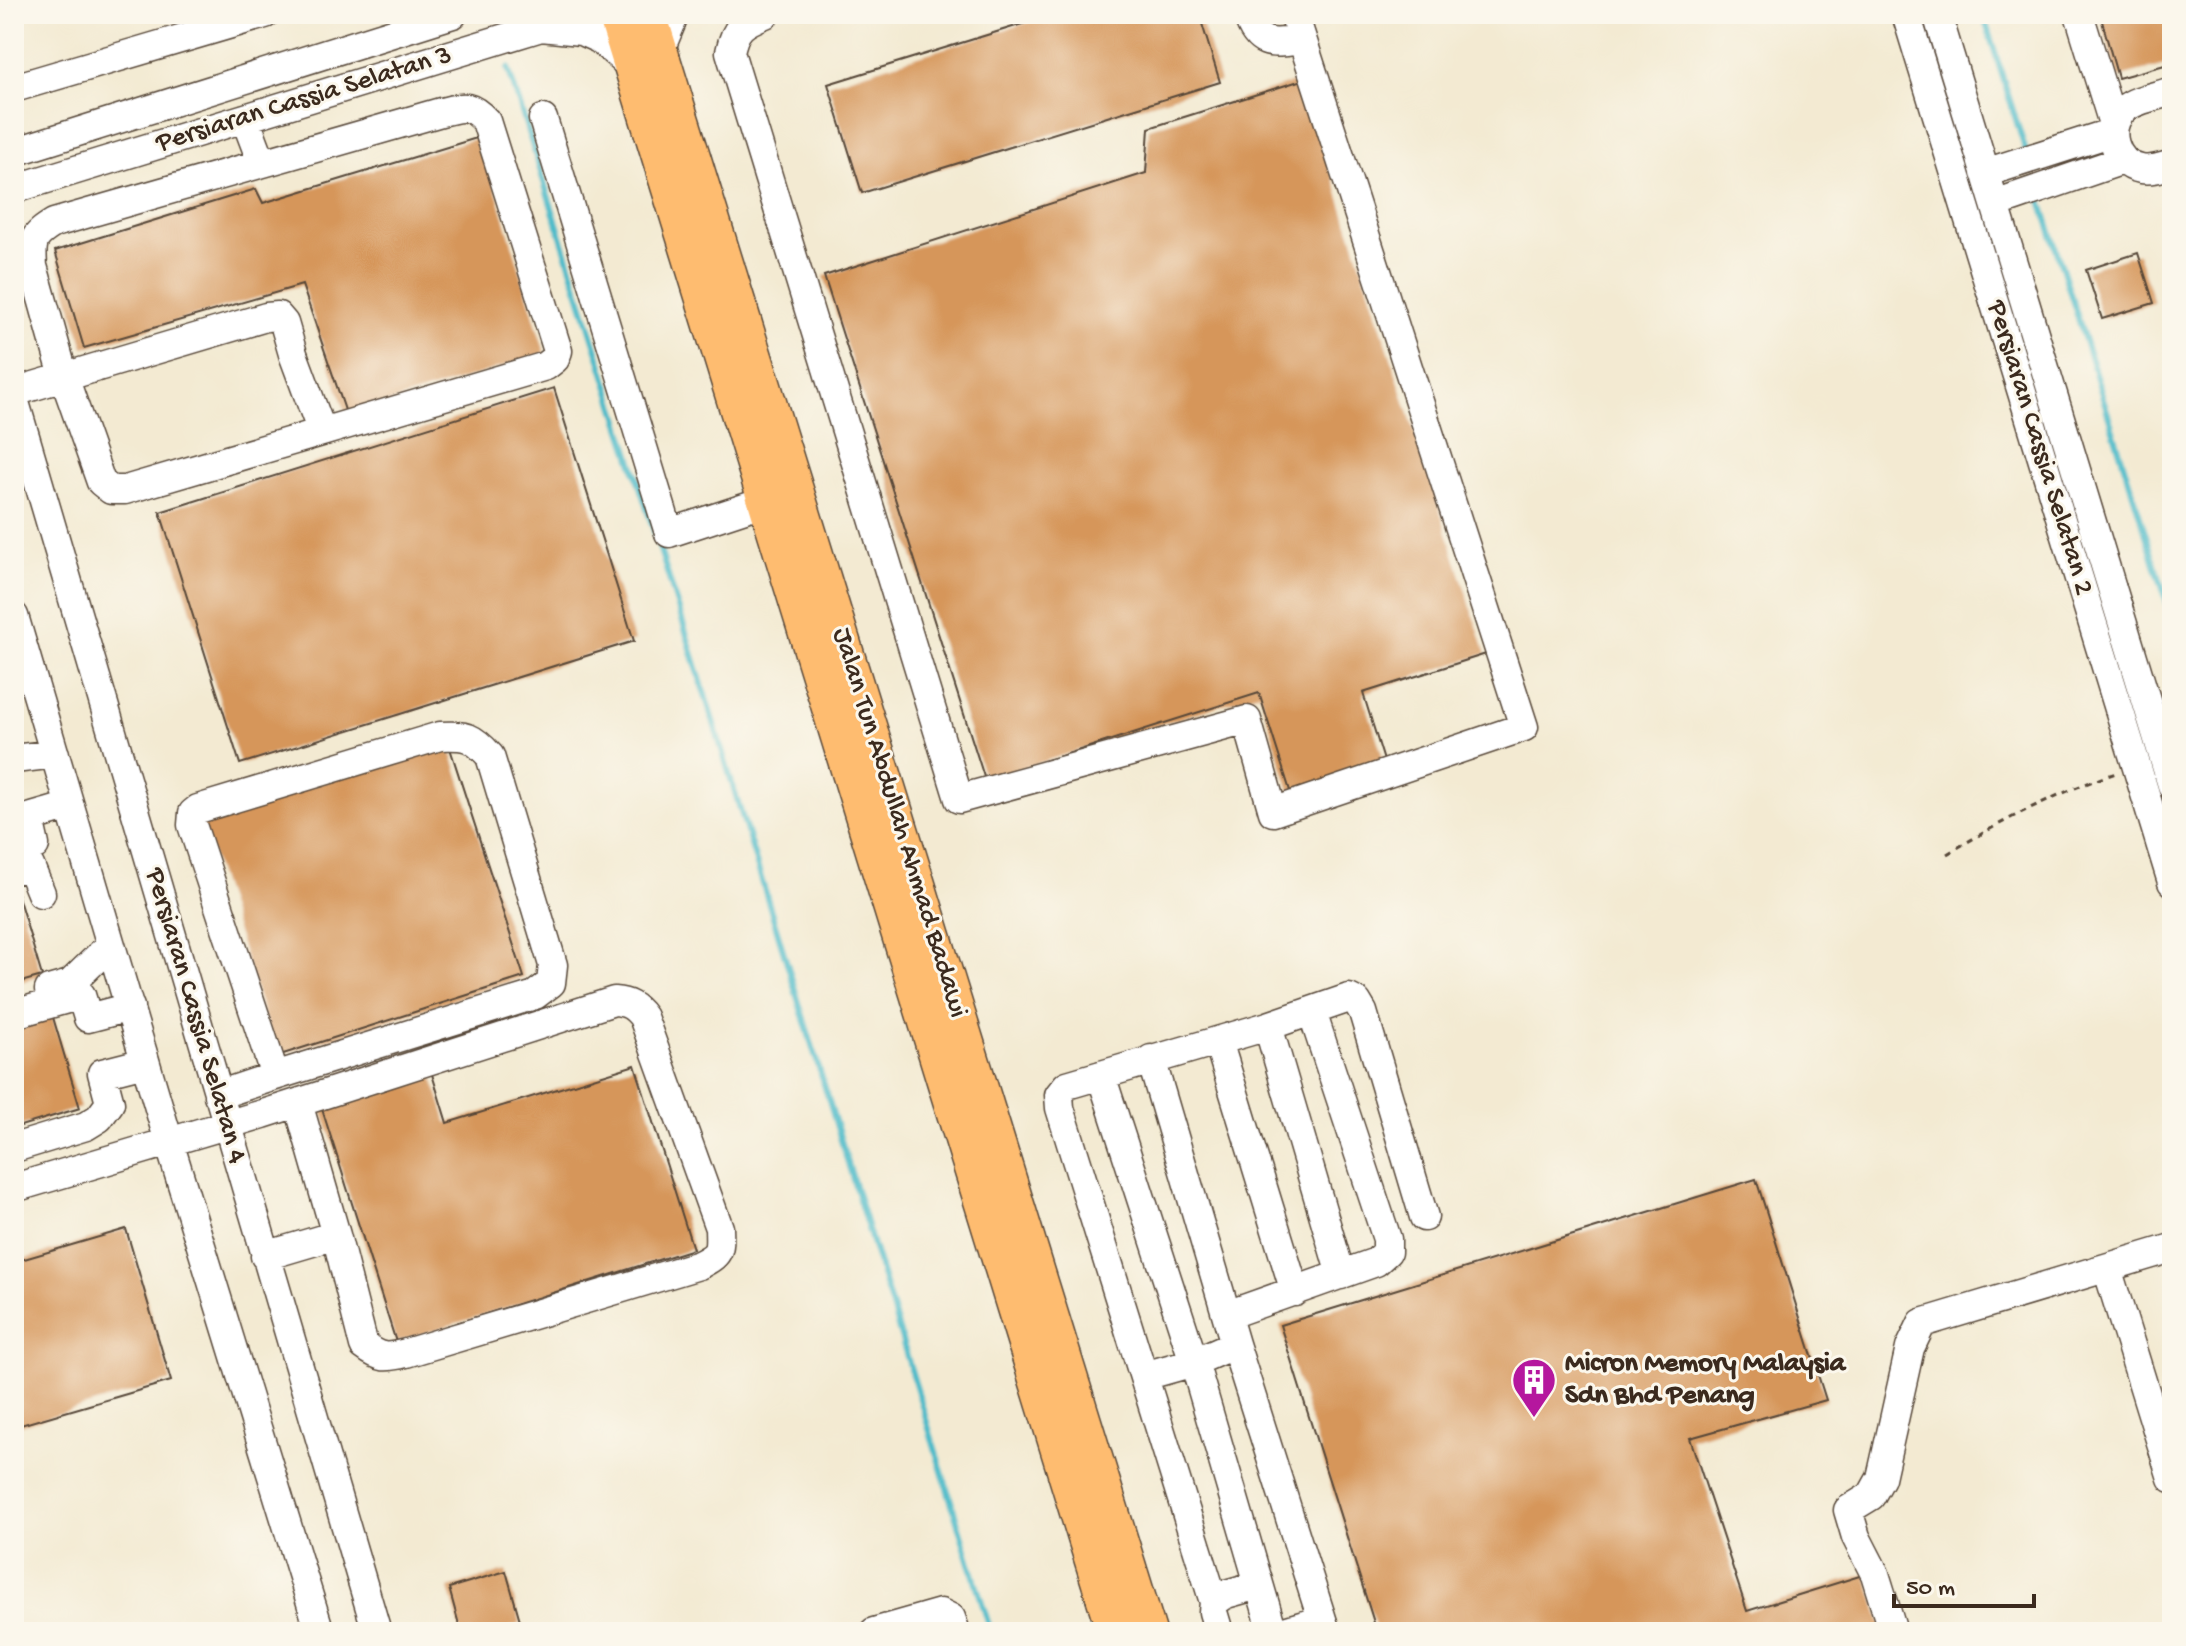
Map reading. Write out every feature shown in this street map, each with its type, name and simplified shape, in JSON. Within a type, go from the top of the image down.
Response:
[{"type":"main road","name":"Jalan Tun Abdullah Ahmad Badawi","points":[[615,14],[646,58],[1149,1632]]},
{"type":"main road","name":"Jalan Tun Abdullah Ahmad Badawi","points":[[649,14],[646,58],[766,501],[1114,1632]]},
{"type":"street","points":[[14,88],[265,14]]},
{"type":"street","name":"Persiaran Cassia Selatan 3","points":[[14,152],[453,14]]},
{"type":"street","points":[[646,58],[675,14]]},
{"type":"street","points":[[765,14],[747,21],[737,30],[730,52],[959,799],[1247,720],[1273,812],[1524,727],[1298,27],[1272,44],[1252,30],[1247,14]]},
{"type":"street","name":"Persiaran Cassia Selatan 2","points":[[1906,14],[2172,882]]},
{"type":"street","name":"Persiaran Cassia Selatan 2","points":[[1937,14],[2172,785]]},
{"type":"street","points":[[2079,14],[2114,130],[2116,149],[2123,160],[2144,170],[2172,164]]},
{"type":"street","name":"Persiaran Cassia Selatan 3","points":[[14,189],[541,27],[581,31],[646,58]]},
{"type":"street","points":[[1985,173],[2114,130],[2122,112],[2131,105],[2172,91]]},
{"type":"street","points":[[461,107],[475,110],[486,121],[558,351],[555,359],[546,366],[125,490],[111,490],[101,482],[64,377],[33,266],[31,248],[36,234],[54,223],[461,107]]},
{"type":"street","points":[[245,118],[262,163]]},
{"type":"street","points":[[543,119],[669,533],[766,501]]},
{"type":"street","points":[[1995,204],[2123,160]]},
{"type":"street","points":[[14,392],[278,316],[284,323],[322,432]]},
{"type":"street","name":"Persiaran Cassia Selatan 4","points":[[14,399],[377,1632]]},
{"type":"street","points":[[14,617],[25,697],[55,754],[169,1142],[320,1632]]},
{"type":"street","points":[[218,1095],[535,995],[551,983],[553,965],[490,756],[473,739],[461,735],[440,736],[193,813],[192,825],[275,1076]]},
{"type":"street","points":[[14,759],[55,754]]},
{"type":"street","points":[[14,853],[35,845],[29,818],[70,806]]},
{"type":"street","points":[[14,870],[30,866],[41,893]]},
{"type":"street","points":[[14,1001],[70,984],[110,945]]},
{"type":"street","points":[[14,1014],[81,995],[88,1018],[130,1007]]},
{"type":"street","points":[[1219,1632],[1213,1612],[1214,1602],[1060,1108],[1059,1095],[1067,1085],[1268,1026],[1349,998],[1357,1002],[1363,1012],[1424,1217]]},
{"type":"street","points":[[14,1188],[298,1103],[614,1001],[636,1007],[643,1017],[719,1228],[720,1249],[714,1257],[699,1265],[386,1358],[375,1355],[364,1346],[298,1103]]},
{"type":"street","points":[[1227,1315],[1376,1262],[1387,1252],[1387,1239],[1312,1012]]},
{"type":"street","points":[[1268,1026],[1341,1275]]},
{"type":"street","points":[[1218,1041],[1295,1292]]},
{"type":"street","points":[[1151,1059],[1235,1344],[1324,1626],[1281,1632]]},
{"type":"street","points":[[14,1148],[86,1126],[99,1118],[110,1103],[102,1073],[145,1062]]},
{"type":"street","points":[[1101,1075],[1194,1362],[1273,1632]]},
{"type":"street","points":[[265,1256],[336,1235]]},
{"type":"street","points":[[1893,1632],[1875,1574],[1856,1537],[1848,1510],[1871,1496],[1881,1478],[1910,1348],[1922,1323],[2172,1248]]},
{"type":"street","points":[[2107,1268],[2172,1478]]},
{"type":"street","points":[[1144,1376],[1194,1362],[1235,1344]]},
{"type":"street","points":[[1214,1602],[1226,1594],[1258,1585]]},
{"type":"street","points":[[874,1632],[941,1613],[951,1618],[956,1632]]},
{"type":"path","points":[[1947,854],[2053,796],[2137,766]]},
{"type":"building","points":[[1055,14],[1199,14],[1220,82],[862,193],[828,84]]},
{"type":"building","points":[[2100,14],[2172,14],[2172,63],[2118,78]]},
{"type":"building","points":[[1302,80],[1486,654],[1363,693],[1385,764],[1291,794],[1259,693],[985,780],[824,276],[1146,173],[1149,128]]},
{"type":"building","points":[[480,137],[545,353],[347,416],[302,285],[84,348],[55,251],[256,189],[263,203]]},
{"type":"building","points":[[2138,253],[2154,303],[2102,319],[2086,270]]},
{"type":"building","points":[[554,388],[634,641],[240,764],[160,512]]},
{"type":"building","points":[[448,742],[524,977],[277,1056],[201,821]]},
{"type":"building","points":[[14,883],[42,976],[14,984]]},
{"type":"building","points":[[52,1014],[80,1108],[14,1128],[14,1025]]},
{"type":"building","points":[[635,1065],[693,1249],[396,1342],[321,1106],[431,1071],[447,1123]]},
{"type":"building","name":"Micron Memory Malaysia Sdn Bhd Penang","points":[[1756,1179],[1826,1400],[1690,1438],[1747,1611],[1866,1574],[1884,1632],[1377,1632],[1280,1325]]},
{"type":"building","points":[[126,1229],[171,1381],[14,1427],[14,1262]]},
{"type":"building","points":[[506,1571],[521,1624],[494,1632],[461,1632],[449,1588]]},
{"type":"waterway","points":[[1983,14],[2026,152]]},
{"type":"waterway","points":[[508,68],[689,642],[991,1632]]},
{"type":"waterway","points":[[2040,197],[2172,618]]},
{"type":"place","name":"Micron Memory Malaysia Sdn Bhd Penang","points":[[1534,1419]]}]
